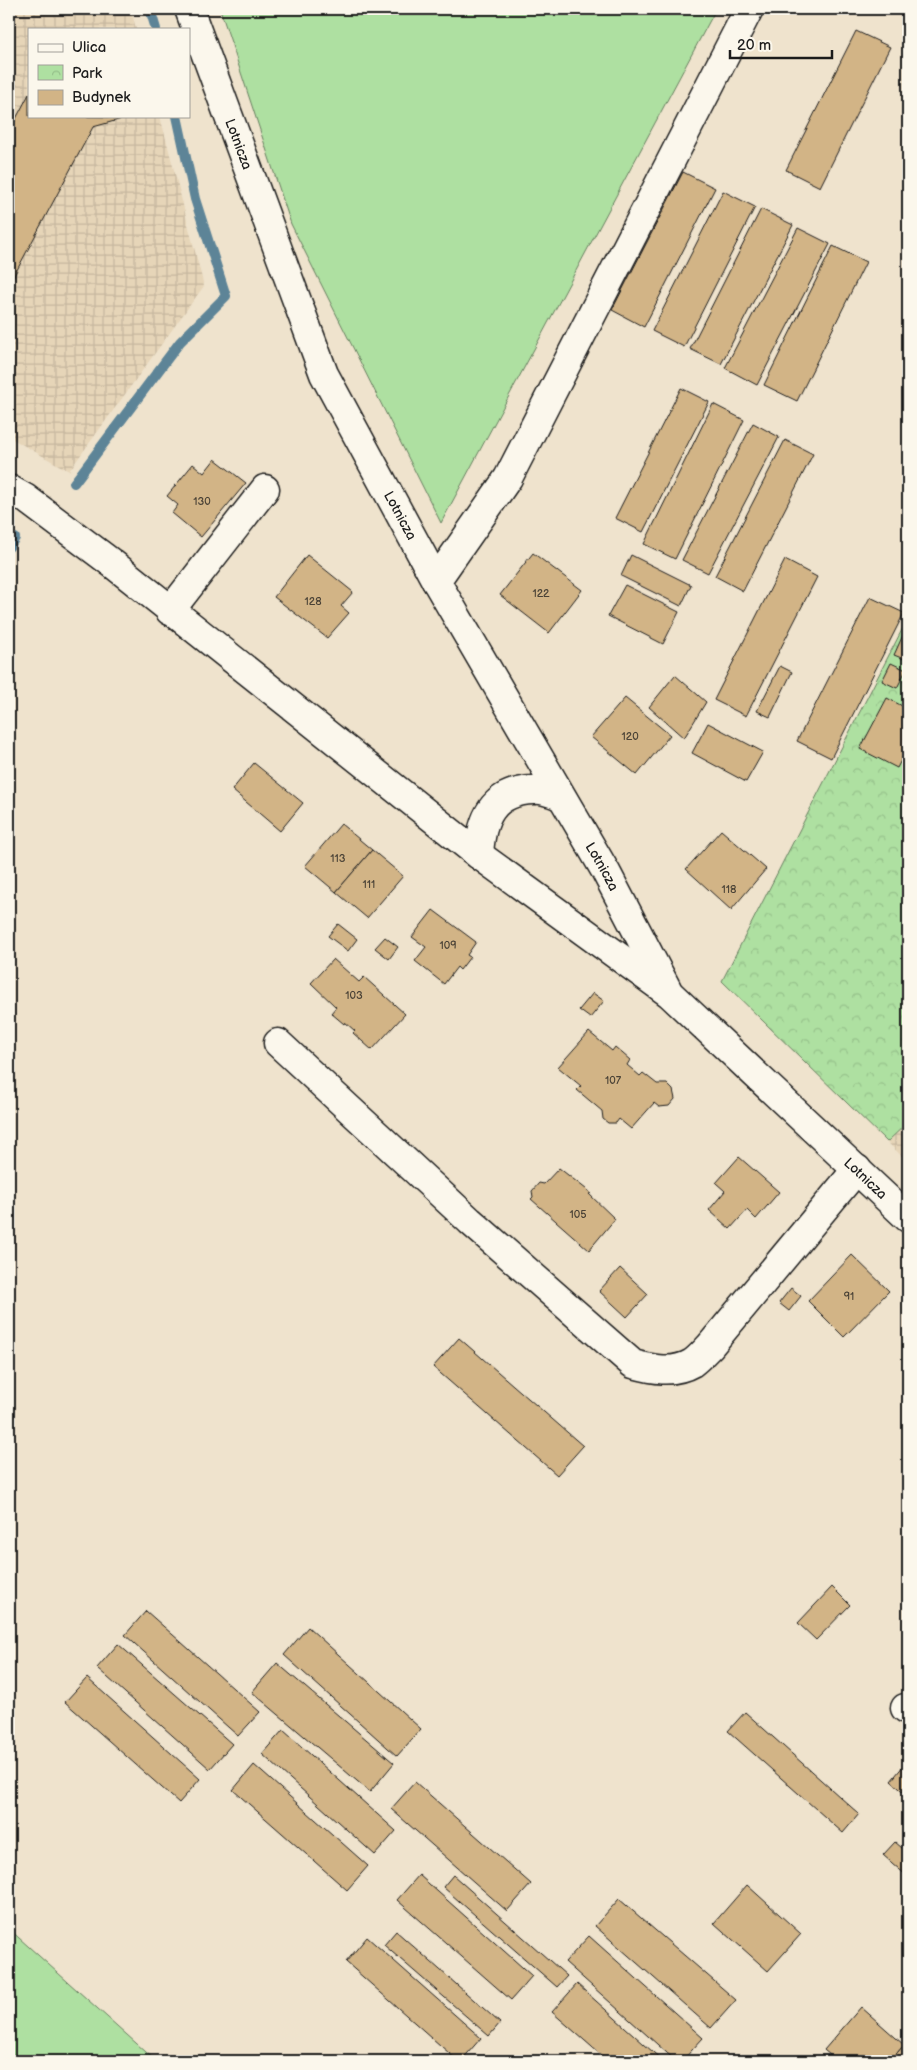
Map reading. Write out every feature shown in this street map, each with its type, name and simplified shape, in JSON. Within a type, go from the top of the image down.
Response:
[{"type":"street","name":"Lotnicza","points":[[189,9],[324,374],[436,580],[560,796],[606,872],[670,994]]},
{"type":"street","points":[[436,580],[508,478],[749,9]]},
{"type":"street","points":[[170,611],[265,489]]},
{"type":"street","name":"Lotnicza","points":[[17,493],[113,564],[479,855],[670,994],[908,1218]]},
{"type":"street","points":[[479,855],[480,833],[486,816],[498,802],[515,792],[535,789],[560,796]]},
{"type":"street","points":[[278,1043],[470,1221],[633,1364],[658,1370],[679,1368],[692,1363],[710,1346],[857,1168]]},
{"type":"shaded area","points":[[9,9],[131,9],[136,28],[28,28],[28,118],[161,118],[204,286],[69,471],[9,437]]},
{"type":"shaded area","points":[[908,1122],[908,1160],[907,1161],[887,1142]]},
{"type":"green space","points":[[220,9],[716,9],[441,523],[291,224]]},
{"type":"green space","points":[[908,618],[908,1122],[887,1142],[722,981]]},
{"type":"green space","points":[[9,1929],[156,2061],[9,2061]]},
{"type":"building","points":[[856,31],[890,47],[820,187],[786,170]]},
{"type":"building","points":[[28,96],[28,118],[125,118],[93,127],[9,285],[9,132]]},
{"type":"building","points":[[683,172],[715,188],[644,327],[612,310]]},
{"type":"building","points":[[723,191],[755,207],[684,347],[652,331]]},
{"type":"building","points":[[761,209],[793,225],[721,364],[690,349]]},
{"type":"building","points":[[798,228],[830,244],[757,385],[725,368]]},
{"type":"building","points":[[833,246],[866,262],[797,401],[764,385]]},
{"type":"building","points":[[681,388],[709,402],[643,532],[615,518]]},
{"type":"building","points":[[713,404],[744,420],[675,559],[644,544]]},
{"type":"building","points":[[753,423],[779,437],[708,573],[682,560]]},
{"type":"building","points":[[785,440],[813,454],[743,591],[715,576]]},
{"type":"building","points":[[215,459],[246,483],[201,537],[172,513],[178,505],[167,496],[193,464],[204,473]]},
{"type":"building","points":[[533,553],[582,590],[549,633],[500,595]]},
{"type":"building","points":[[307,555],[353,592],[341,606],[349,613],[327,638],[274,597]]},
{"type":"building","points":[[631,555],[691,585],[681,606],[621,576]]},
{"type":"building","points":[[785,560],[817,577],[746,716],[714,700]]},
{"type":"building","points":[[625,585],[679,612],[663,644],[608,616]]},
{"type":"building","points":[[870,597],[904,613],[831,758],[797,741]]},
{"type":"building","points":[[908,624],[908,650],[904,659],[894,655]]},
{"type":"building","points":[[891,663],[906,670],[897,688],[882,681]]},
{"type":"building","points":[[780,666],[792,672],[770,717],[757,711]]},
{"type":"building","points":[[675,675],[706,702],[684,738],[649,707]]},
{"type":"building","points":[[625,698],[670,735],[637,775],[591,737]]},
{"type":"building","points":[[887,698],[908,709],[908,747],[897,768],[860,749]]},
{"type":"building","points":[[708,723],[763,752],[746,782],[692,753]]},
{"type":"building","points":[[254,763],[303,803],[280,831],[232,790]]},
{"type":"building","points":[[341,824],[372,850],[336,892],[305,866]]},
{"type":"building","points":[[721,830],[766,869],[731,910],[686,869]]},
{"type":"building","points":[[372,850],[403,876],[367,918],[336,892]]},
{"type":"building","points":[[433,910],[476,942],[467,955],[470,957],[460,970],[457,967],[444,984],[415,961],[426,947],[412,937]]},
{"type":"building","points":[[338,924],[357,939],[348,951],[328,936]]},
{"type":"building","points":[[385,937],[398,947],[389,959],[375,948]]},
{"type":"building","points":[[333,959],[359,982],[364,977],[405,1014],[372,1050],[353,1033],[355,1031],[331,1013],[336,1007],[311,983]]},
{"type":"building","points":[[593,993],[604,1001],[590,1018],[579,1010]]},
{"type":"building","points":[[589,1032],[612,1051],[615,1047],[630,1060],[627,1065],[640,1076],[643,1073],[657,1084],[667,1084],[673,1090],[675,1099],[669,1106],[659,1107],[654,1103],[631,1129],[619,1119],[616,1123],[608,1123],[603,1119],[602,1111],[577,1090],[581,1086],[558,1067]]},
{"type":"building","points":[[739,1157],[779,1192],[756,1219],[747,1210],[730,1229],[709,1210],[725,1191],[716,1183]]},
{"type":"building","points":[[559,1168],[591,1193],[589,1194],[615,1219],[589,1250],[531,1199],[533,1197],[532,1191],[539,1183],[544,1184]]},
{"type":"building","points":[[852,1255],[889,1291],[844,1337],[808,1301]]},
{"type":"building","points":[[620,1268],[648,1294],[627,1317],[599,1291]]},
{"type":"building","points":[[791,1288],[801,1296],[789,1311],[779,1303]]},
{"type":"building","points":[[459,1338],[583,1446],[557,1475],[433,1367]]},
{"type":"building","points":[[832,1587],[850,1605],[816,1640],[798,1623]]},
{"type":"building","points":[[146,1611],[260,1712],[238,1736],[125,1635]]},
{"type":"building","points":[[308,1627],[421,1729],[397,1756],[284,1655]]},
{"type":"building","points":[[118,1644],[232,1744],[210,1769],[97,1668]]},
{"type":"building","points":[[277,1663],[394,1763],[370,1792],[252,1692]]},
{"type":"building","points":[[87,1678],[200,1779],[179,1803],[65,1702]]},
{"type":"building","points":[[745,1712],[859,1814],[843,1833],[728,1731]]},
{"type":"building","points":[[283,1730],[396,1831],[375,1855],[262,1754]]},
{"type":"building","points":[[908,1760],[908,1796],[891,1781]]},
{"type":"building","points":[[254,1765],[368,1866],[347,1890],[233,1790]]},
{"type":"building","points":[[415,1782],[531,1884],[507,1911],[391,1809]]},
{"type":"building","points":[[895,1842],[908,1853],[908,1877],[883,1855]]},
{"type":"building","points":[[419,1875],[532,1976],[511,2000],[397,1900]]},
{"type":"building","points":[[453,1875],[567,1976],[557,1987],[443,1887]]},
{"type":"building","points":[[747,1885],[801,1934],[768,1971],[714,1923]]},
{"type":"building","points":[[619,1899],[736,2000],[711,2028],[595,1926]]},
{"type":"building","points":[[396,1931],[500,2023],[489,2036],[384,1945]]},
{"type":"building","points":[[589,1936],[703,2038],[682,2061],[676,2061],[565,1962]]},
{"type":"building","points":[[367,1937],[481,2038],[461,2061],[458,2061],[346,1962]]},
{"type":"building","points":[[577,1984],[663,2061],[608,2061],[552,2012]]},
{"type":"building","points":[[861,2007],[904,2045],[890,2061],[837,2061],[824,2050]]},
{"type":"building","points":[[904,2045],[908,2049],[908,2061],[890,2061]]},
{"type":"waterway","points":[[150,9],[156,28]]},
{"type":"waterway","points":[[74,483],[180,342],[226,296],[195,199],[177,118]]},
{"type":"waterway","points":[[9,547],[15,538]]}]
